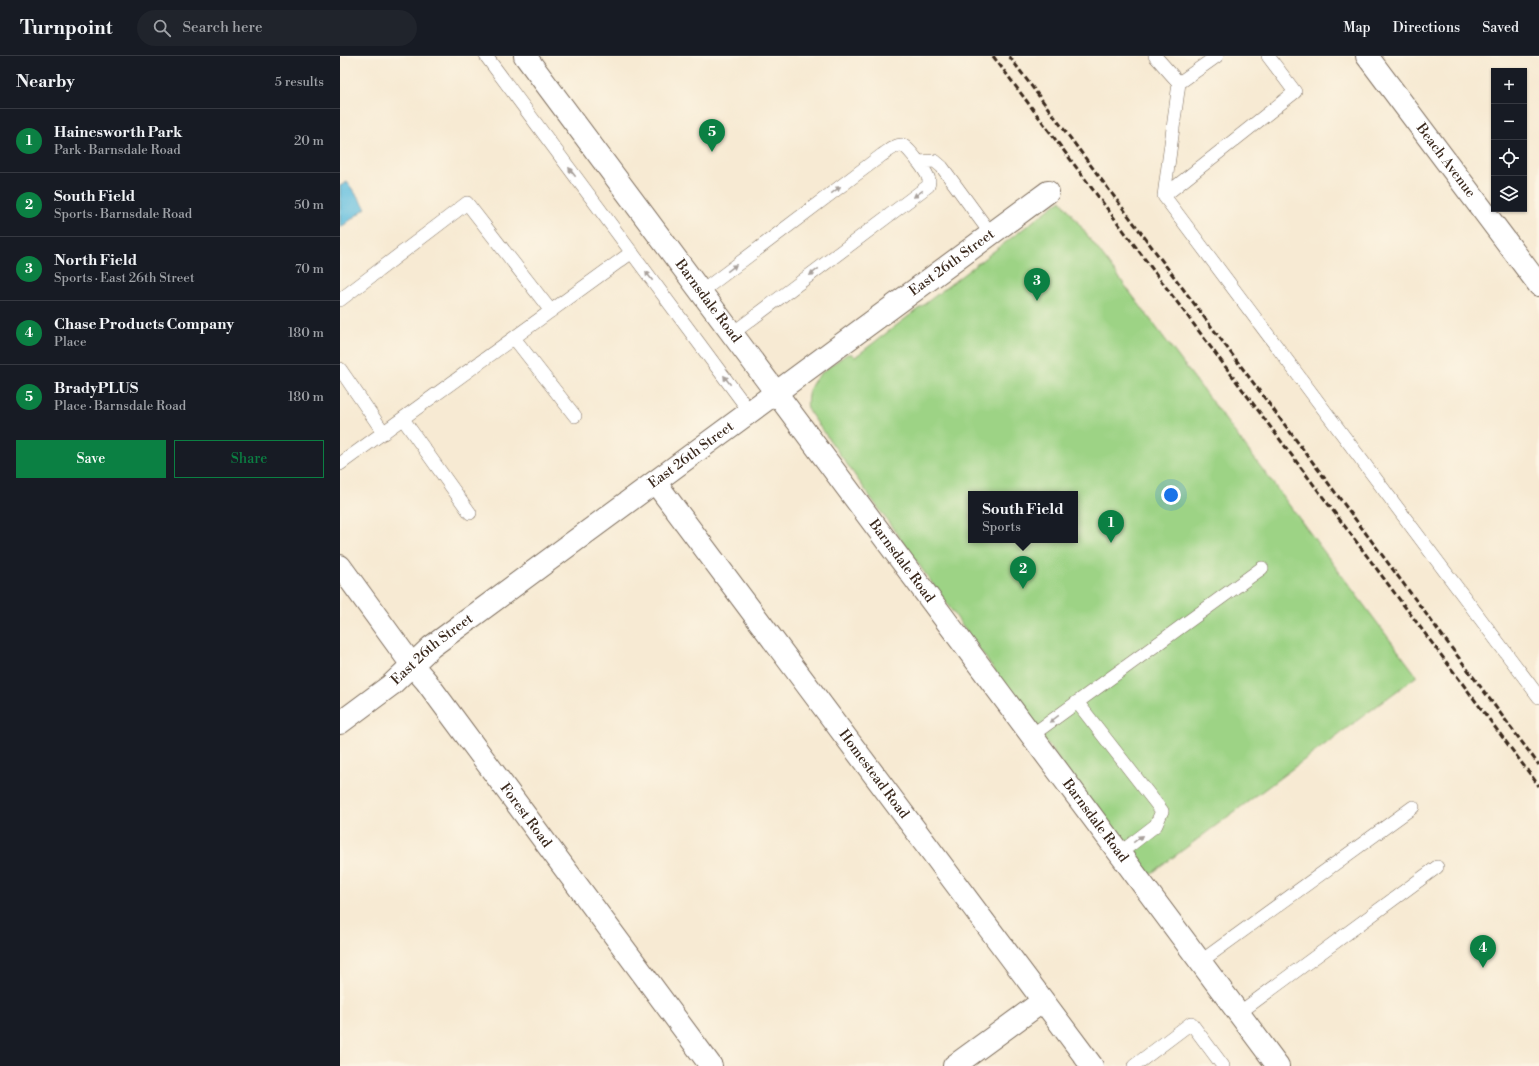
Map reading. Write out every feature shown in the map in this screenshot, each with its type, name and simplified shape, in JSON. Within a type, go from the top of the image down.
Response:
[{"type":"street","name":"Barnsdale Road","points":[[525,56],[777,392],[1278,1066]]},
{"type":"street","name":"Beach Avenue","points":[[1368,56],[1539,285]]},
{"type":"street","name":"East 26th Street","points":[[340,723],[391,685],[431,647],[1048,192]]},
{"type":"street","name":"Homestead Road","points":[[656,482],[1092,1066]]},
{"type":"street","name":"Forest Road","points":[[340,566],[711,1066]]},
{"type":"street","points":[[954,1066],[1043,1000]]},
{"type":"lane","points":[[486,56],[750,412]]},
{"type":"lane","points":[[1155,56],[1179,83]]},
{"type":"lane","points":[[1217,56],[1179,83],[1164,196],[1539,697]]},
{"type":"lane","points":[[1164,196],[1295,92],[1268,56]]},
{"type":"lane","points":[[701,292],[892,148],[898,145],[903,146],[918,162],[927,174],[930,181],[928,186],[733,333]]},
{"type":"lane","points":[[918,162],[935,161],[942,167],[991,234]]},
{"type":"lane","points":[[340,300],[467,203],[551,311]]},
{"type":"lane","points":[[340,464],[632,252]]},
{"type":"lane","points":[[514,338],[575,416]]},
{"type":"lane","points":[[340,369],[384,433]]},
{"type":"lane","points":[[403,419],[470,513]]},
{"type":"lane","points":[[1032,735],[1262,568]]},
{"type":"lane","points":[[1077,702],[1162,811],[1156,826],[1120,853]]},
{"type":"lane","points":[[1200,962],[1413,807]]},
{"type":"lane","points":[[1239,1013],[1437,867]]},
{"type":"lane","points":[[1134,1066],[1191,1023],[1223,1066]]},
{"type":"green space","points":[[1061,200],[1417,676],[1144,879],[808,410],[807,400],[809,391],[818,376],[847,354],[852,354],[855,357]]},
{"type":"water","points":[[347,182],[366,208],[340,228],[340,186]]},
{"type":"railway","points":[[993,56],[1539,786]]},
{"type":"railway","points":[[1009,56],[1539,765]]},
{"type":"place","name":"BradyPLUS","points":[[712,152]]},
{"type":"place","name":"North Field","points":[[1037,301]]},
{"type":"place","name":"Hainesworth Park","points":[[1111,543]]},
{"type":"place","name":"South Field","points":[[1023,589]]},
{"type":"place","name":"Chase Products Company","points":[[1483,968]]}]
